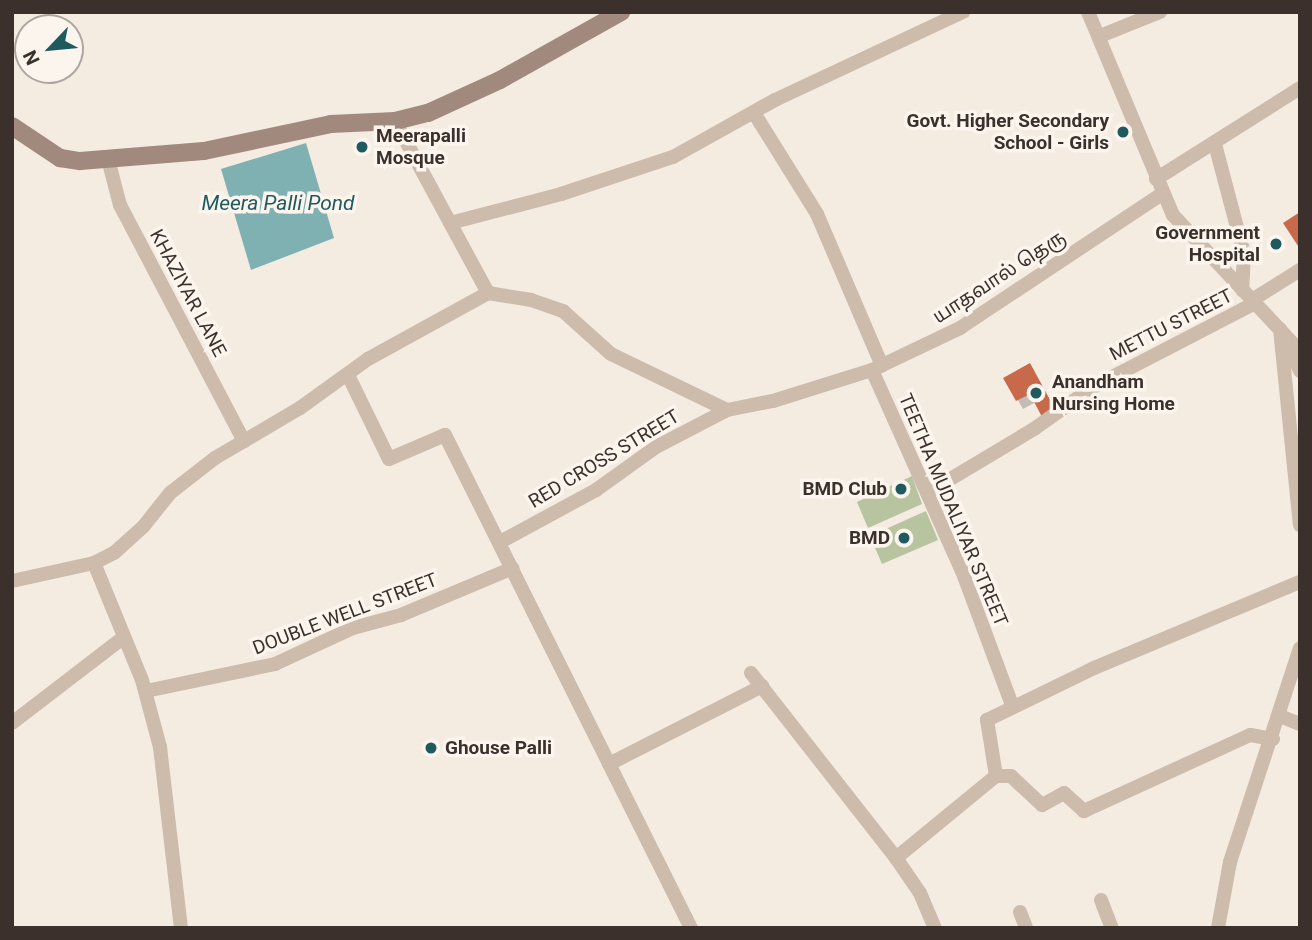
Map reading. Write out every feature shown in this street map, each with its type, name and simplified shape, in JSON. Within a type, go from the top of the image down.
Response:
[{"type":"street","points":[[12,126],[60,158],[108,159],[225,148],[331,124],[395,121],[428,113],[500,80],[621,12]]},
{"type":"street","points":[[450,223],[643,168],[692,148],[754,113],[963,12]]},
{"type":"street","points":[[1088,12],[1159,186],[1184,231],[1300,351]]},
{"type":"street","points":[[1100,36],[1160,12]]},
{"type":"street","name":"யாதவால் தெரு","points":[[727,410],[773,401],[877,368],[981,316],[1215,144],[1300,88]]},
{"type":"street","name":"TEETHA MUDALIYAR STREET","points":[[754,113],[817,214],[1012,705]]},
{"type":"street","points":[[395,121],[488,293]]},
{"type":"street","points":[[1215,144],[1244,254],[1250,298]]},
{"type":"street","name":"KHAZIYAR LANE","points":[[108,159],[120,205],[244,441]]},
{"type":"street","name":"METTU STREET","points":[[927,493],[1034,429],[1093,387],[1300,270]]},
{"type":"street","points":[[12,581],[94,563],[125,544],[180,484],[348,375],[488,293],[563,311],[611,354],[727,410]]},
{"type":"street","points":[[1280,329],[1300,371]]},
{"type":"street","points":[[1280,329],[1300,525]]},
{"type":"street","points":[[348,375],[389,459],[445,435],[691,928]]},
{"type":"street","name":"RED CROSS STREET","points":[[500,542],[596,490],[656,447],[727,410]]},
{"type":"street","points":[[94,563],[146,691],[160,747],[181,928]]},
{"type":"street","name":"DOUBLE WELL STREET","points":[[146,691],[275,664],[353,628],[401,615],[513,568]]},
{"type":"street","points":[[996,776],[987,720],[1012,705],[1300,582]]},
{"type":"street","points":[[12,723],[124,637]]},
{"type":"street","points":[[1218,928],[1230,862],[1273,739],[1300,648]]},
{"type":"street","points":[[751,673],[896,858],[920,893],[935,928]]},
{"type":"street","points":[[609,764],[762,687]]},
{"type":"street","points":[[1280,716],[1300,724]]},
{"type":"street","points":[[896,858],[996,776],[1011,776],[1042,805],[1065,793],[1084,811],[1250,735],[1273,739]]},
{"type":"street","points":[[1101,900],[1112,928]]},
{"type":"street","points":[[1020,912],[1026,928]]},
{"type":"green space","name":"BMD Club","points":[[912,476],[922,504],[868,528],[857,502]]},
{"type":"green space","name":"BMD","points":[[926,511],[938,540],[882,564],[870,536]]},
{"type":"water","name":"Meera Palli Pond","points":[[306,143],[334,238],[251,270],[221,169]]},
{"type":"building","points":[[1300,212],[1300,249],[1283,223]]},
{"type":"building","points":[[1030,363],[1055,409],[1042,417],[1030,394],[1016,401],[1003,378]]},
{"type":"place","name":"Govt. Higher Secondary School - Girls","points":[[1123,132]]},
{"type":"place","name":"Meerapalli Mosque","points":[[362,147]]},
{"type":"place","name":"Government Hospital","points":[[1276,244]]},
{"type":"place","name":"Anandham Nursing Home","points":[[1036,393]]},
{"type":"place","name":"BMD Club","points":[[901,489]]},
{"type":"place","name":"BMD","points":[[904,538]]},
{"type":"place","name":"Ghouse Palli","points":[[431,748]]}]
